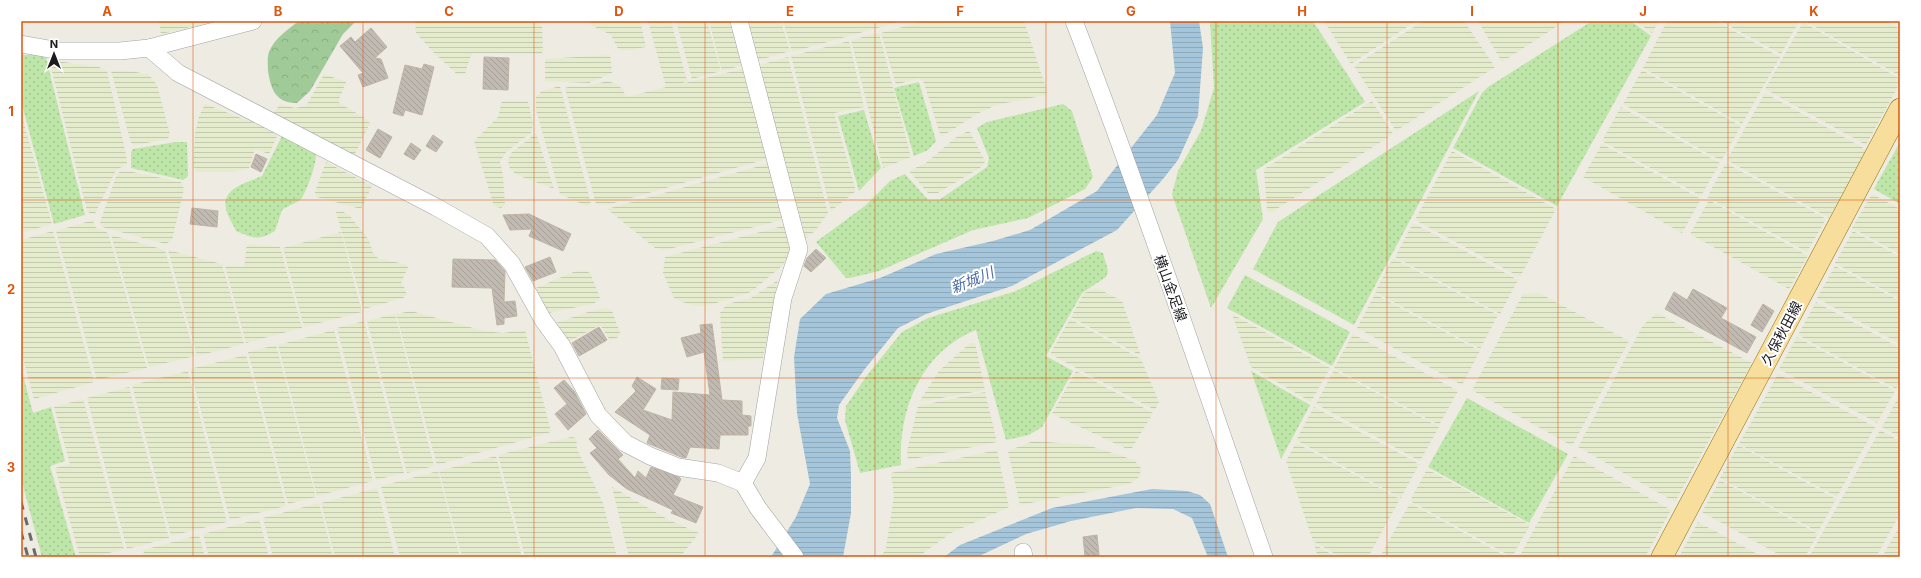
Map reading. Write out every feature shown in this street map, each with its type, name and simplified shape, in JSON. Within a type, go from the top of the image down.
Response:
[{"type":"main road","name":"久保秋田線","points":[[1662,557],[1900,109]]},
{"type":"street","points":[[21,44],[60,50],[120,51],[149,48],[254,21]]},
{"type":"street","points":[[739,21],[800,249],[783,298],[757,458],[743,483]]},
{"type":"street","name":"横山金足線","points":[[1074,21],[1151,234],[1264,557]]},
{"type":"street","points":[[149,48],[178,73],[436,207],[487,236],[512,264],[543,320],[562,346],[598,415],[625,443],[650,456],[678,467],[718,473],[743,483],[758,508],[794,557]]},
{"type":"green space","points":[[159,21],[215,21],[161,34]]},
{"type":"green space","points":[[299,21],[356,21],[343,34],[310,91],[297,103],[284,101],[276,94],[269,78],[268,59],[269,52],[274,43],[290,27]]},
{"type":"green space","points":[[415,21],[524,21],[539,23],[542,27],[543,51],[541,54],[475,53],[471,55],[465,74],[458,75],[434,53],[416,33]]},
{"type":"green space","points":[[590,21],[640,21],[646,47],[629,50],[618,49],[611,35],[591,25]]},
{"type":"green space","points":[[648,21],[671,21],[687,81],[681,84],[746,68],[770,158],[607,205],[596,204],[565,88],[572,86],[583,87],[608,81],[619,85],[627,97],[666,87]]},
{"type":"green space","points":[[676,21],[707,21],[721,71],[692,79]]},
{"type":"green space","points":[[709,21],[732,21],[744,65],[722,71]]},
{"type":"green space","points":[[746,21],[781,21],[790,51],[756,61]]},
{"type":"green space","points":[[783,21],[902,21],[792,52]]},
{"type":"green space","points":[[924,21],[1024,21],[1047,91],[1046,95],[996,105],[977,114],[941,137],[923,80],[918,78],[896,85],[881,33]]},
{"type":"green space","points":[[1210,21],[1313,21],[1365,102],[1256,170],[1263,219],[1211,308],[1172,194],[1178,171],[1201,131],[1214,88]]},
{"type":"green space","points":[[1324,21],[1416,21],[1351,64]]},
{"type":"green space","points":[[1423,21],[1464,21],[1495,67],[1396,131],[1354,66]]},
{"type":"green space","points":[[1478,21],[1565,21],[1502,62]]},
{"type":"green space","points":[[1592,21],[1631,21],[1651,36],[1557,206],[1453,148],[1482,93],[1488,87]]},
{"type":"green space","points":[[1635,21],[1659,21],[1652,33]]},
{"type":"green space","points":[[1667,21],[1716,21],[1780,57],[1742,124],[1643,68]]},
{"type":"green space","points":[[1720,21],[1799,21],[1781,54]]},
{"type":"green space","points":[[1805,21],[1886,21],[1900,29],[1900,76]]},
{"type":"green space","points":[[1803,22],[1900,79],[1900,83],[1866,145],[1765,89]]},
{"type":"green space","points":[[879,33],[911,157],[883,168],[851,40]]},
{"type":"green space","points":[[849,41],[864,107],[834,113],[856,191],[831,211],[791,56]]},
{"type":"green space","points":[[21,55],[37,55],[46,58],[85,215],[54,224],[21,101]]},
{"type":"green space","points":[[610,55],[612,73],[589,83],[545,81],[545,59]]},
{"type":"green space","points":[[788,57],[828,213],[815,231],[803,240],[756,66]]},
{"type":"green space","points":[[49,60],[99,67],[107,71],[127,164],[116,170],[95,214],[91,214],[87,211]]},
{"type":"green space","points":[[1642,70],[1741,126],[1721,161],[1623,104]]},
{"type":"green space","points":[[111,71],[132,71],[149,75],[157,85],[170,134],[168,139],[135,145],[131,143]]},
{"type":"green space","points":[[324,74],[346,82],[338,102],[370,123],[354,156],[273,114],[280,104],[295,108],[306,106]]},
{"type":"green space","points":[[919,82],[936,141],[928,150],[914,156],[894,88]]},
{"type":"green space","points":[[560,86],[591,204],[586,206],[560,194],[536,110],[536,97],[542,91]]},
{"type":"green space","points":[[1479,91],[1354,325],[1253,269],[1278,222]]},
{"type":"green space","points":[[1765,93],[1867,150],[1829,218],[1727,160]]},
{"type":"green space","points":[[502,101],[528,101],[533,124],[531,133],[506,152],[500,162],[503,175],[505,205],[501,208],[494,206],[474,141],[498,117]]},
{"type":"green space","points":[[1372,101],[1393,134],[1272,212],[1267,211],[1264,169]]},
{"type":"green space","points":[[205,104],[275,131],[277,136],[269,154],[255,149],[249,168],[232,172],[196,172],[193,165],[195,133],[199,116]]},
{"type":"green space","points":[[1063,104],[1072,111],[1093,177],[1085,189],[1028,218],[973,230],[879,271],[850,278],[846,278],[816,242],[866,205],[890,181],[905,174],[928,200],[939,200],[987,167],[989,158],[977,128],[987,122]]},
{"type":"green space","points":[[1621,107],[1720,163],[1701,196],[1602,141]]},
{"type":"green space","points":[[864,110],[881,168],[859,191],[838,116]]},
{"type":"green space","points":[[21,113],[52,224],[24,232],[21,219]]},
{"type":"green space","points":[[966,132],[970,132],[985,161],[983,166],[936,194],[928,193],[909,171],[926,163],[955,138]]},
{"type":"green space","points":[[536,133],[554,189],[517,175],[510,169],[508,161],[511,153]]},
{"type":"green space","points":[[282,136],[316,155],[313,171],[306,190],[301,199],[282,210],[275,231],[265,236],[252,237],[236,231],[227,211],[226,201],[228,195],[244,183],[262,176]]},
{"type":"green space","points":[[176,142],[187,142],[188,176],[183,180],[131,168],[131,152],[133,149]]},
{"type":"green space","points":[[1900,142],[1900,204],[1874,189]]},
{"type":"green space","points":[[1602,144],[1701,199],[1682,233],[1583,177]]},
{"type":"green space","points":[[1452,151],[1556,209],[1520,277],[1415,220]]},
{"type":"green space","points":[[326,162],[372,186],[361,209],[317,197],[315,192]]},
{"type":"green space","points":[[770,163],[785,219],[665,250],[655,248],[607,209]]},
{"type":"green space","points":[[1726,163],[1826,219],[1807,252],[1707,197]]},
{"type":"green space","points":[[121,171],[128,171],[181,182],[184,189],[172,240],[166,244],[102,227],[100,222],[117,174]]},
{"type":"green space","points":[[1872,194],[1900,209],[1900,254],[1852,228]]},
{"type":"green space","points":[[1709,200],[1808,256],[1789,289],[1690,234]]},
{"type":"green space","points":[[342,211],[350,216],[369,240],[373,253],[378,258],[404,264],[408,267],[401,283],[407,295],[403,298],[364,309],[336,212]]},
{"type":"green space","points":[[93,220],[95,227],[108,233],[147,368],[97,380],[56,231]]},
{"type":"green space","points":[[1413,223],[1518,280],[1500,314],[1395,257]]},
{"type":"green space","points":[[787,225],[791,250],[783,265],[751,292],[713,304],[697,306],[674,298],[663,273],[665,257]]},
{"type":"green space","points":[[53,231],[94,382],[34,399],[21,351],[21,240]]},
{"type":"green space","points":[[1853,231],[1900,257],[1900,299],[1835,263]]},
{"type":"green space","points":[[341,232],[362,312],[304,327],[283,248]]},
{"type":"green space","points":[[111,235],[165,250],[195,356],[149,367]]},
{"type":"green space","points":[[247,244],[280,247],[302,328],[246,343],[225,266],[244,267]]},
{"type":"green space","points":[[168,250],[222,264],[244,344],[197,356]]},
{"type":"green space","points":[[1096,251],[1103,253],[1108,271],[1106,277],[1082,293],[1046,356],[1073,371],[1042,427],[1029,435],[1006,440],[976,330],[957,340],[941,352],[928,367],[917,384],[909,403],[904,423],[901,444],[901,465],[860,473],[845,420],[846,406],[868,374],[902,332],[928,318],[1016,291]]},
{"type":"green space","points":[[1393,258],[1498,315],[1480,349],[1375,292]]},
{"type":"green space","points":[[1835,266],[1900,301],[1900,344],[1817,298]]},
{"type":"green space","points":[[584,270],[590,273],[600,298],[598,301],[592,304],[548,313],[536,288],[576,271]]},
{"type":"green space","points":[[1245,275],[1350,332],[1332,366],[1227,308]]},
{"type":"green space","points":[[778,280],[763,358],[723,361],[720,313],[727,304],[751,298]]},
{"type":"green space","points":[[1097,288],[1122,301],[1141,356],[1071,317],[1084,293]]},
{"type":"green space","points":[[1539,293],[1629,341],[1572,446],[1472,390],[1523,294]]},
{"type":"green space","points":[[1375,294],[1480,351],[1462,385],[1357,328]]},
{"type":"green space","points":[[1816,302],[1900,348],[1900,382],[1896,389],[1798,335]]},
{"type":"green space","points":[[607,308],[612,311],[620,333],[617,338],[610,340],[600,325],[566,343],[556,323],[588,312]]},
{"type":"green space","points":[[411,311],[484,331],[503,333],[525,330],[551,432],[437,465],[396,314]]},
{"type":"green space","points":[[1657,313],[1752,363],[1675,502],[1578,447],[1643,325]]},
{"type":"green space","points":[[395,314],[434,466],[407,473],[367,321]]},
{"type":"green space","points":[[1232,314],[1330,368],[1311,402],[1251,367]]},
{"type":"green space","points":[[1070,319],[1141,359],[1159,402],[1155,410],[1050,354]]},
{"type":"green space","points":[[364,321],[404,473],[376,480],[337,328]]},
{"type":"green space","points":[[334,330],[373,481],[317,496],[278,345]]},
{"type":"green space","points":[[1353,334],[1458,391],[1439,425],[1334,368]]},
{"type":"green space","points":[[1797,337],[1895,391],[1877,423],[1779,369]]},
{"type":"green space","points":[[970,343],[975,343],[985,390],[919,402],[939,371]]},
{"type":"green space","points":[[276,345],[316,497],[288,504],[248,352]]},
{"type":"green space","points":[[246,355],[286,506],[230,520],[190,369]]},
{"type":"green space","points":[[21,368],[33,413],[51,407],[65,461],[50,466],[76,557],[42,557],[21,478]]},
{"type":"green space","points":[[1334,370],[1439,427],[1420,461],[1316,404]]},
{"type":"green space","points":[[188,371],[227,522],[171,536],[132,385]]},
{"type":"green space","points":[[1076,371],[1153,413],[1132,448],[1127,449],[1052,414]]},
{"type":"green space","points":[[1251,371],[1310,405],[1281,459]]},
{"type":"green space","points":[[1778,374],[1875,427],[1837,497],[1739,444]]},
{"type":"green space","points":[[129,387],[169,538],[127,549],[87,398]]},
{"type":"green space","points":[[985,392],[997,442],[908,460],[907,451],[918,406]]},
{"type":"green space","points":[[1900,394],[1900,437],[1882,427]]},
{"type":"green space","points":[[1467,398],[1568,454],[1529,523],[1428,467]]},
{"type":"green space","points":[[83,399],[124,549],[94,557],[80,557],[55,468],[70,464],[54,407]]},
{"type":"green space","points":[[1314,407],[1419,464],[1401,498],[1296,440]]},
{"type":"green space","points":[[1880,430],[1900,441],[1900,514],[1876,557],[1809,557]]},
{"type":"green space","points":[[571,437],[576,438],[577,449],[603,503],[617,557],[525,557],[498,455]]},
{"type":"green space","points":[[1033,441],[1087,445],[1134,460],[1141,468],[1139,477],[1129,484],[1020,505],[1008,451]]},
{"type":"green space","points":[[1296,443],[1400,499],[1368,557],[1340,557],[1313,541],[1286,461]]},
{"type":"green space","points":[[1738,445],[1836,499],[1818,532],[1720,478]]},
{"type":"green space","points":[[997,450],[1009,507],[951,533],[918,557],[881,557],[886,548],[894,496],[891,473]]},
{"type":"green space","points":[[496,456],[522,557],[462,557],[439,471]]},
{"type":"green space","points":[[1574,456],[1671,510],[1645,557],[1519,557]]},
{"type":"green space","points":[[1427,469],[1530,525],[1512,557],[1410,501]]},
{"type":"green space","points":[[438,471],[460,557],[400,557],[381,486]]},
{"type":"green space","points":[[1720,480],[1818,534],[1805,557],[1783,557],[1702,512]]},
{"type":"green space","points":[[612,487],[669,520],[699,533],[680,557],[629,557]]},
{"type":"green space","points":[[377,488],[395,557],[335,557],[321,503]]},
{"type":"green space","points":[[319,503],[333,557],[273,557],[263,518]]},
{"type":"green space","points":[[1410,503],[1507,557],[1389,557],[1382,553]]},
{"type":"green space","points":[[259,519],[269,557],[209,557],[203,534]]},
{"type":"green space","points":[[1698,522],[1763,557],[1684,557],[1680,555]]},
{"type":"green space","points":[[1900,525],[1900,557],[1882,557]]},
{"type":"green space","points":[[199,535],[205,557],[145,557],[143,550]]},
{"type":"green space","points":[[1314,544],[1336,557],[1318,557]]},
{"type":"water","name":"新城川","points":[[1170,21],[1199,21],[1203,48],[1198,116],[1178,160],[1117,230],[1012,286],[926,314],[898,328],[864,370],[839,405],[837,418],[850,451],[851,476],[851,513],[843,557],[771,557],[796,517],[810,484],[797,413],[794,357],[800,319],[826,294],[880,278],[936,254],[993,241],[1030,230],[1097,191],[1157,115],[1175,73]]},
{"type":"water","points":[[1152,489],[1187,491],[1200,495],[1210,504],[1228,557],[1208,557],[1192,518],[1173,509],[1136,508],[1071,521],[1026,534],[977,557],[944,557],[960,545],[1052,508]]},
{"type":"building","points":[[371,28],[387,47],[375,58],[381,59],[388,78],[363,87],[358,75],[363,73],[340,46],[351,37],[355,42]]},
{"type":"building","points":[[484,57],[509,58],[508,90],[483,89]]},
{"type":"building","points":[[424,64],[434,67],[422,115],[405,110],[403,116],[393,113],[405,65],[422,69]]},
{"type":"building","points":[[378,129],[392,137],[380,158],[366,150]]},
{"type":"building","points":[[433,135],[443,142],[436,152],[426,146]]},
{"type":"building","points":[[411,143],[421,150],[414,160],[404,154]]},
{"type":"building","points":[[256,154],[267,159],[261,172],[251,167]]},
{"type":"building","points":[[192,208],[218,211],[217,227],[190,224]]},
{"type":"building","points":[[529,214],[571,234],[563,251],[529,236],[532,229],[510,230],[503,215]]},
{"type":"building","points":[[816,249],[826,258],[811,272],[804,266],[807,258]]},
{"type":"building","points":[[550,257],[556,272],[533,281],[525,267]]},
{"type":"building","points":[[453,259],[495,260],[505,271],[504,302],[515,301],[517,316],[504,318],[504,324],[497,325],[492,288],[452,287]]},
{"type":"building","points":[[1693,289],[1727,308],[1721,318],[1756,337],[1747,353],[1665,309],[1674,292],[1687,300]]},
{"type":"building","points":[[1763,304],[1774,311],[1762,332],[1751,325]]},
{"type":"building","points":[[712,324],[722,400],[742,401],[742,415],[751,416],[751,426],[748,426],[748,435],[720,435],[719,449],[690,447],[686,458],[681,457],[647,443],[650,435],[615,412],[636,391],[632,386],[637,377],[656,389],[643,410],[672,420],[673,392],[710,395],[704,352],[687,357],[681,338],[701,333],[700,325]]},
{"type":"building","points":[[599,327],[607,340],[579,356],[572,343]]},
{"type":"building","points":[[662,378],[679,379],[678,390],[661,389]]},
{"type":"building","points":[[564,380],[574,391],[586,414],[568,430],[555,414],[567,404],[554,388]]},
{"type":"building","points":[[598,430],[623,455],[618,459],[635,478],[638,471],[646,478],[651,467],[679,477],[681,479],[673,495],[703,507],[696,523],[671,513],[673,510],[627,489],[609,475],[590,453],[597,448],[589,439]]},
{"type":"building","points":[[1097,535],[1099,555],[1085,556],[1083,537]]},
{"type":"railway","points":[[21,502],[36,557]]},
{"type":"railway","points":[[21,532],[28,557]]}]
